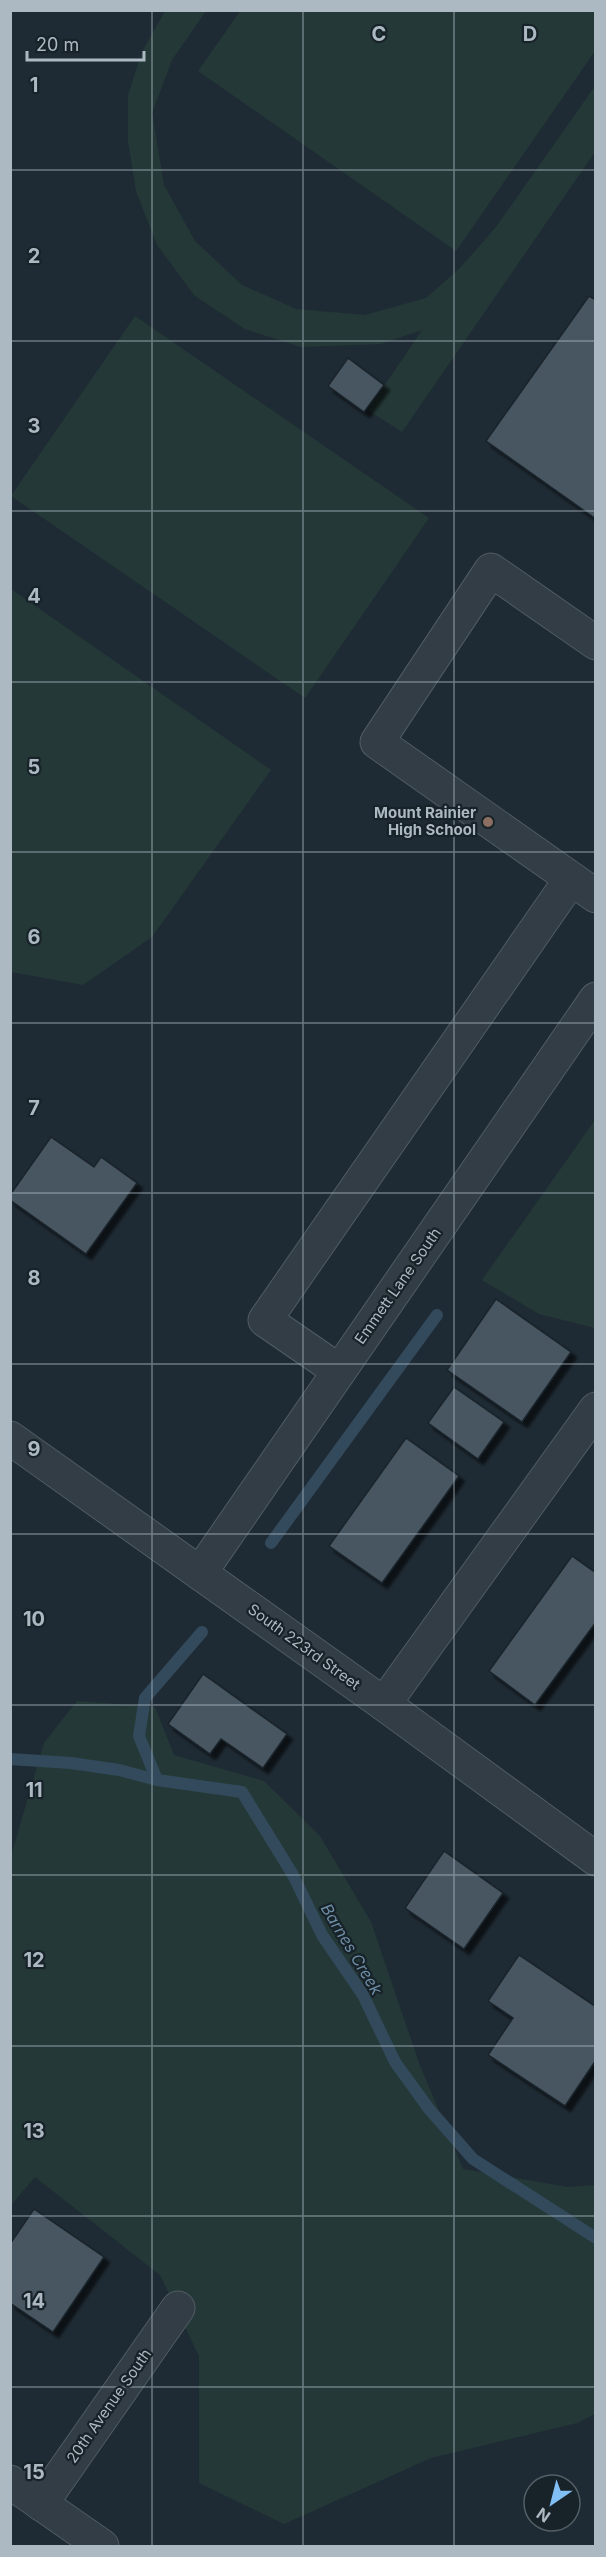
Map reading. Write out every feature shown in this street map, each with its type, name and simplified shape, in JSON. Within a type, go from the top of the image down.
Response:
[{"type":"street","points":[[339,1371],[265,1320],[583,888],[377,742],[491,570],[596,643]]},
{"type":"street","name":"Emmett Lane South","points":[[200,1573],[596,999]]},
{"type":"street","points":[[384,1704],[596,1409]]},
{"type":"street","name":"South 223rd Street","points":[[10,1438],[596,1858]]},
{"type":"street","name":"20th Avenue South","points":[[41,2504],[178,2308]]},
{"type":"street","points":[[10,2482],[102,2547]]},
{"type":"green space","points":[[241,10],[595,11],[595,51],[456,251],[198,71]]},
{"type":"green space","points":[[165,11],[206,11],[172,60],[152,113],[164,185],[195,241],[242,285],[296,309],[365,315],[426,298],[460,268],[496,227],[595,86],[595,152],[402,432],[368,410],[422,330],[381,344],[301,347],[245,329],[195,296],[157,245],[136,191],[128,141],[128,95],[142,52]]},
{"type":"green space","points":[[135,316],[429,518],[305,698],[11,496]]},
{"type":"green space","points":[[11,589],[271,770],[152,937],[83,985],[11,972]]},
{"type":"green space","points":[[595,1120],[596,1328],[539,1314],[482,1280]]},
{"type":"green space","points":[[77,1701],[155,1707],[174,1755],[264,1781],[320,1836],[371,1922],[419,2063],[463,2169],[568,2187],[595,2185],[595,2414],[577,2423],[431,2458],[284,2524],[199,2483],[199,2356],[160,2275],[35,2177],[11,2205],[11,1856],[44,1743]]},
{"type":"building","points":[[589,296],[596,300],[596,519],[486,441]]},
{"type":"building","points":[[348,358],[384,385],[364,412],[328,386]]},
{"type":"building","points":[[51,1137],[94,1167],[101,1157],[137,1183],[86,1254],[10,1200],[10,1195]]},
{"type":"building","points":[[496,1299],[571,1352],[522,1422],[447,1370]]},
{"type":"building","points":[[454,1387],[504,1422],[478,1459],[428,1423]]},
{"type":"building","points":[[406,1438],[459,1476],[382,1583],[329,1546]]},
{"type":"building","points":[[572,1556],[596,1573],[596,1622],[535,1705],[489,1671]]},
{"type":"building","points":[[203,1674],[287,1734],[263,1768],[221,1739],[210,1754],[168,1724]]},
{"type":"building","points":[[444,1851],[503,1893],[464,1949],[405,1908]]},
{"type":"building","points":[[519,1955],[596,2007],[596,2060],[565,2106],[488,2055],[513,2018],[488,2001]]},
{"type":"building","points":[[34,2209],[104,2257],[53,2332],[10,2303],[10,2244]]},
{"type":"waterway","points":[[271,1543],[437,1315]]},
{"type":"waterway","points":[[157,1780],[139,1736],[145,1698],[202,1632]]},
{"type":"waterway","name":"Barnes Creek","points":[[10,1759],[71,1763],[119,1770],[157,1780],[242,1792],[293,1875],[322,1935],[363,1995],[395,2062],[429,2109],[473,2159],[596,2238]]},
{"type":"place","name":"Mount Rainier High School","points":[[488,822]]}]
